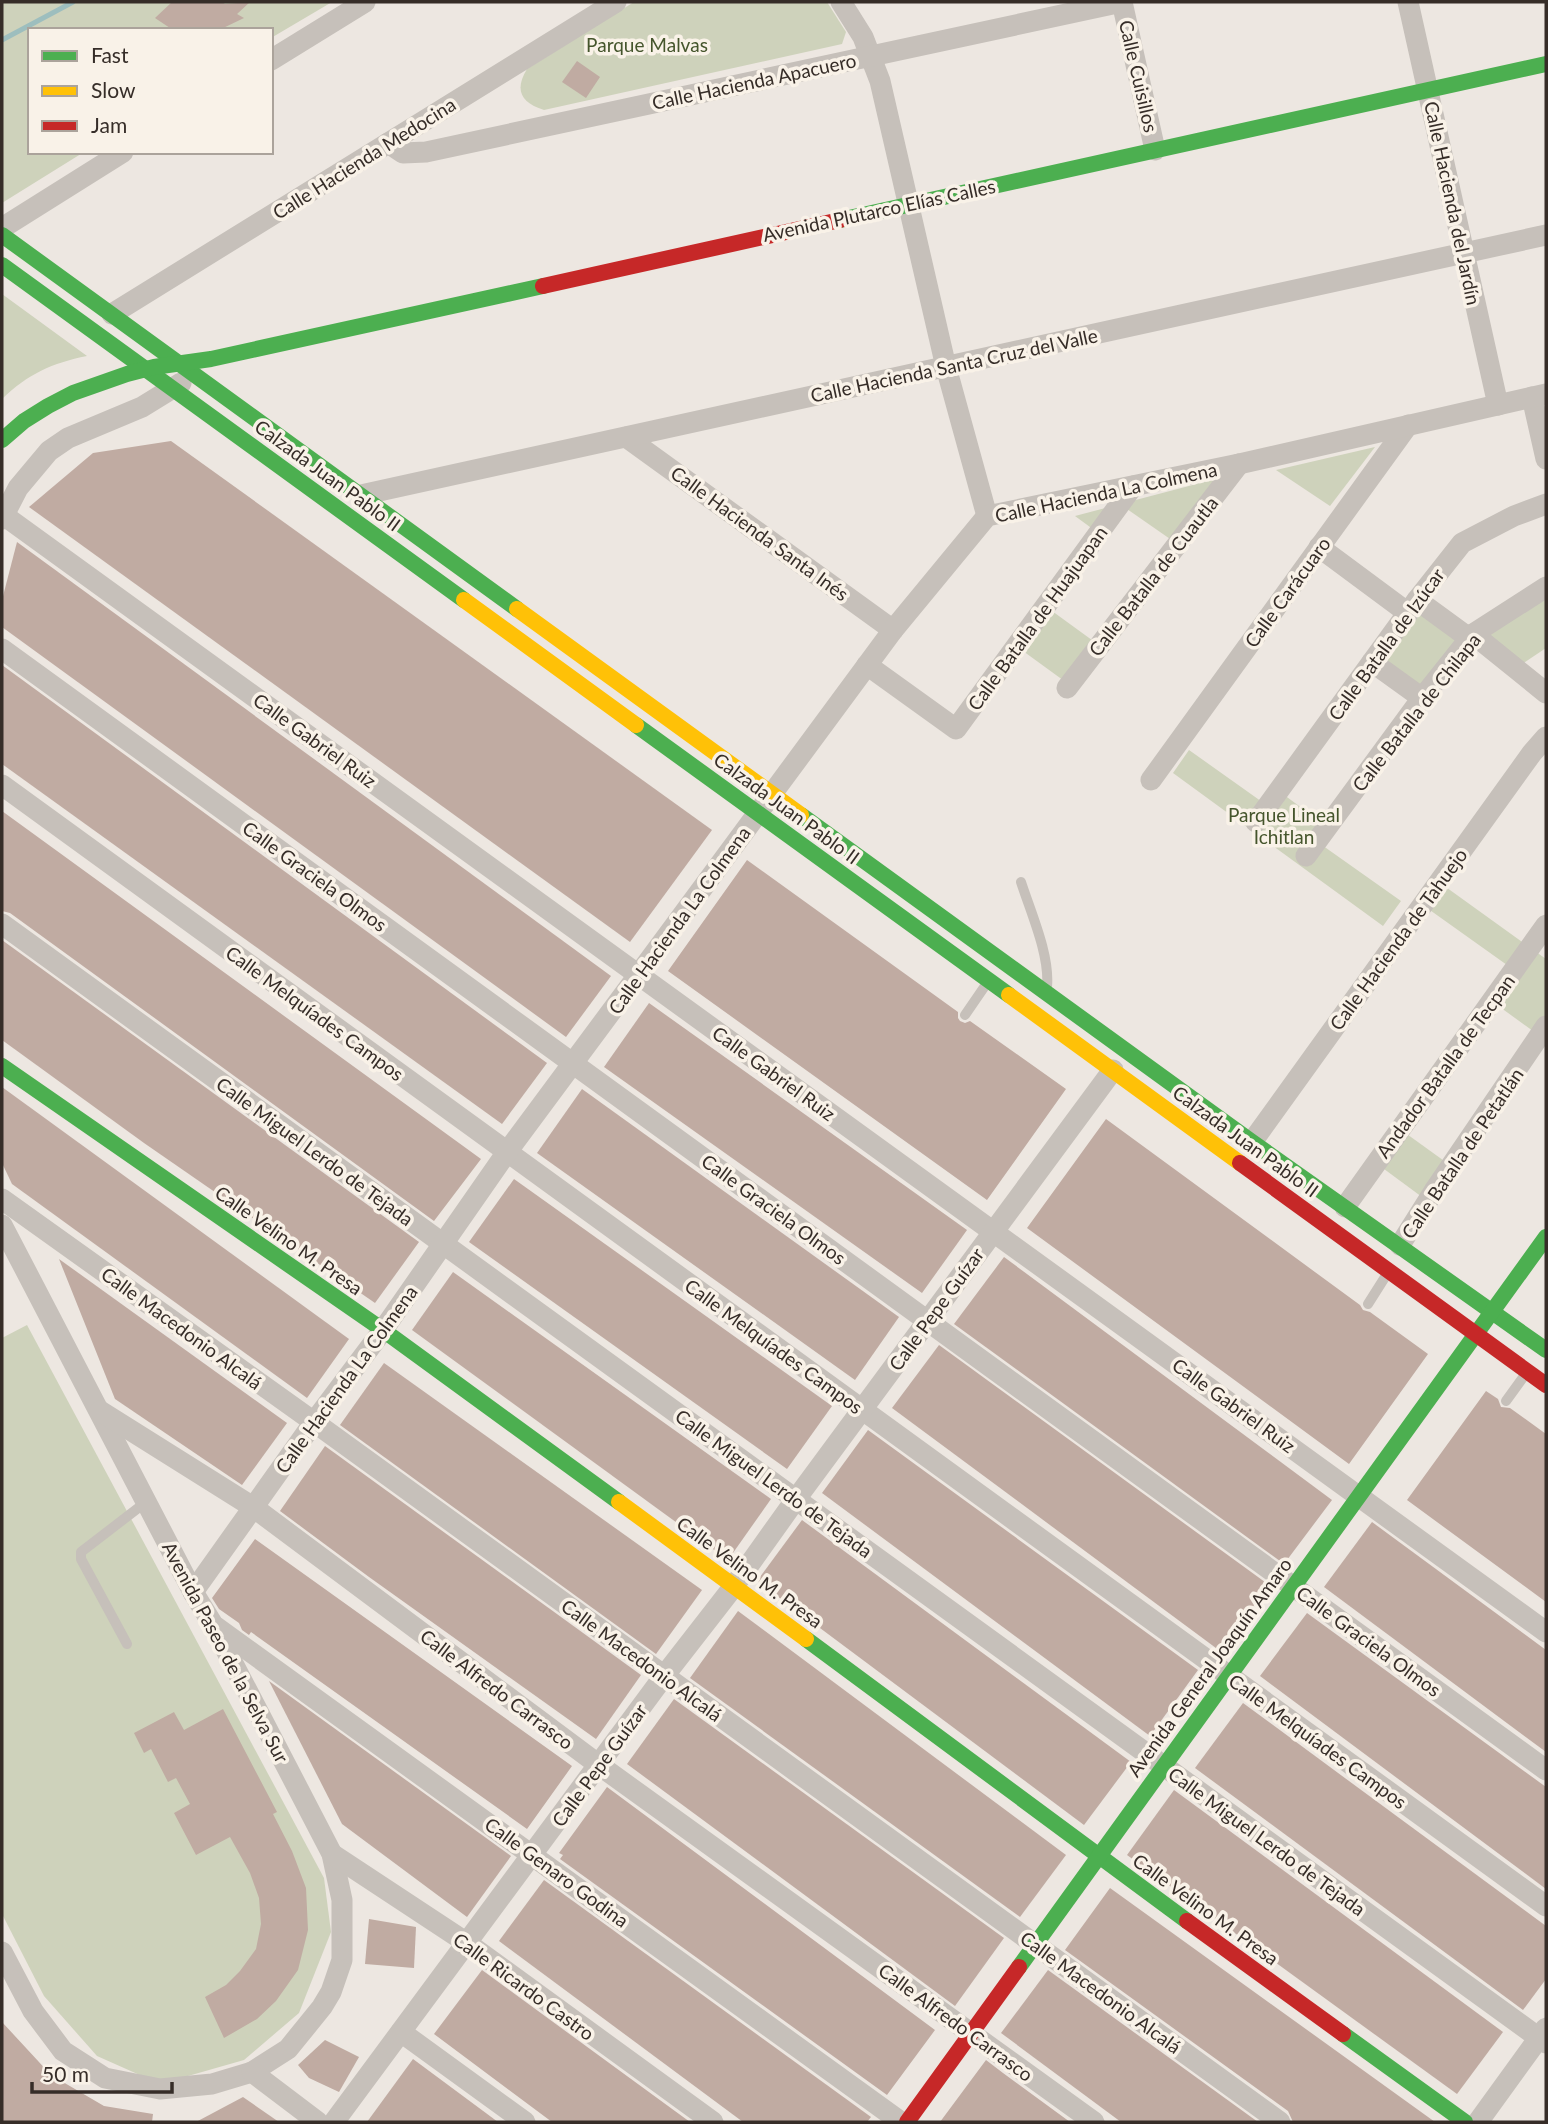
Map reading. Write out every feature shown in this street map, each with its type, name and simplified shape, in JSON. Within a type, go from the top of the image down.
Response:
[{"type":"street","points":[[273,59],[365,2]]},
{"type":"street","name":"Calle Hacienda Medocina","points":[[112,314],[616,2]]},
{"type":"street","points":[[841,2],[863,37],[880,81],[946,367],[987,516]]},
{"type":"street","name":"Calle Hacienda Apacuero","points":[[388,143],[403,153],[426,152],[1122,2]]},
{"type":"street","name":"Calle Cuisillos","points":[[1122,2],[1156,150]]},
{"type":"street","name":"Calle Hacienda del Jardín","points":[[1408,2],[1498,405]]},
{"type":"street","name":"Avenida Plutarco Elías Calles","points":[[2,440],[19,424],[59,399],[82,388],[145,370],[211,359],[1546,64]]},
{"type":"street","points":[[2,228],[120,154]]},
{"type":"street","name":"Calzada Juan Pablo II","points":[[2,235],[1252,1142],[1546,1350]]},
{"type":"street","name":"Calle Hacienda Santa Cruz del Valle","points":[[361,495],[1546,235]]},
{"type":"street","name":"Calzada Juan Pablo II","points":[[2,265],[1546,1385]]},
{"type":"street","points":[[2,516],[18,488],[49,451],[68,438],[128,414],[173,389],[211,359]]},
{"type":"street","points":[[1539,396],[1546,459]]},
{"type":"street","name":"Calle Hacienda La Colmena","points":[[193,1592],[383,1330],[507,1152],[893,630],[987,516],[1239,464],[1539,396]]},
{"type":"street","name":"Calle Carácuaro","points":[[1151,780],[1408,425]]},
{"type":"street","name":"Calle Hacienda Santa Inés","points":[[626,437],[893,630]]},
{"type":"street","name":"Calle Batalla de Cuautla","points":[[1067,688],[1239,464]]},
{"type":"street","name":"Calle Batalla de Huajuapan","points":[[867,665],[956,729],[1133,486]]},
{"type":"street","name":"Calle Batalla de Izúcar","points":[[1256,822],[1462,543],[1514,516],[1546,504]]},
{"type":"street","name":"Calle Gabriel Ruiz","points":[[2,516],[1546,1632]]},
{"type":"street","points":[[1319,547],[1413,606],[1471,636],[1546,693]]},
{"type":"street","name":"Calle Batalla de Chilapa","points":[[1306,856],[1471,636],[1546,587]]},
{"type":"street","name":"Calle Graciela Olmos","points":[[2,649],[1546,1770]]},
{"type":"street","points":[[1372,662],[1422,698]]},
{"type":"street","name":"Calle Hacienda de Tahuejo","points":[[1252,1142],[1546,737]]},
{"type":"street","name":"Calle Melquíades Campos","points":[[2,785],[1546,1906]]},
{"type":"street","name":"Calle Miguel Lerdo de Tejada","points":[[2,924],[1164,1766],[1544,2036]]},
{"type":"street","name":"Andador Batalla de Tecpan","points":[[1345,1207],[1546,925]]},
{"type":"street","name":"Calle Batalla de Petatlán","points":[[1400,1245],[1546,1026]]},
{"type":"street","name":"Calle Velino M. Presa","points":[[2,1066],[383,1330],[734,1586],[1098,1857],[1465,2122]]},
{"type":"street","name":"Calle Pepe Guízar","points":[[334,2122],[664,1676],[734,1586],[1113,1070]]},
{"type":"street","name":"Calle Macedonio Alcalá","points":[[2,1199],[1280,2122]]},
{"type":"street","name":"Avenida Paseo de la Selva Sur","points":[[2,1225],[332,1854],[342,1900],[342,1960],[331,1992],[322,2007],[288,2049],[252,2072],[212,2084],[160,2089],[105,2078],[63,2051],[33,2011],[2,1952]]},
{"type":"street","name":"Avenida General Joaquín Amaro","points":[[907,2122],[1546,1237]]},
{"type":"street","name":"Calle Alfredo Carrasco","points":[[100,1411],[253,1507],[599,1765],[1094,2122]]},
{"type":"street","name":"Calle Genaro Godina","points":[[212,1623],[901,2122]]},
{"type":"street","name":"Calle Ricardo Castro","points":[[332,1854],[467,1943],[713,2122]]},
{"type":"street","points":[[401,2032],[525,2122]]},
{"type":"street","points":[[1478,2122],[1544,2036]]},
{"type":"street","points":[[252,2072],[318,2122]]},
{"type":"lane","points":[[1021,882],[1046,960],[1047,992]]},
{"type":"lane","points":[[965,1016],[988,980]]},
{"type":"lane","points":[[1368,1304],[1389,1271]]},
{"type":"lane","points":[[1506,1401],[1528,1371]]},
{"type":"lane","points":[[127,1644],[81,1559],[81,1552],[146,1502]]},
{"type":"green space","points":[[2,2],[332,2],[273,37],[273,28],[28,28],[28,154],[81,154],[2,203]]},
{"type":"green space","name":"Parque Malvas","points":[[634,2],[827,2],[846,32],[842,44],[544,110],[525,99],[521,83],[527,69]]},
{"type":"green space","points":[[2,294],[87,356],[41,371],[2,399]]},
{"type":"green space","points":[[1375,447],[1330,506],[1276,470]]},
{"type":"green space","points":[[1223,477],[1173,541],[1127,509],[1105,538],[1075,516]]},
{"type":"green space","points":[[1546,592],[1546,648],[1522,664],[1484,632]]},
{"type":"green space","points":[[1419,607],[1460,638],[1421,691],[1379,660]]},
{"type":"green space","points":[[1052,611],[1096,643],[1067,683],[1023,651]]},
{"type":"green space","name":"Parque Lineal Ichitlan","points":[[1189,750],[1265,804],[1276,789],[1329,828],[1319,843],[1401,901],[1383,926],[1173,773]]},
{"type":"green space","points":[[1443,885],[1546,959],[1544,1039],[1486,997],[1507,965],[1427,908]]},
{"type":"green space","points":[[1404,1132],[1447,1163],[1422,1197],[1380,1166]]},
{"type":"green space","points":[[27,1325],[324,1878],[331,1932],[299,2013],[244,2060],[160,2084],[97,2056],[44,1996],[2,1914],[2,1338]]},
{"type":"building","points":[[172,2],[250,2],[237,14],[244,18],[223,28],[170,28],[155,18]]},
{"type":"building","points":[[577,61],[600,77],[586,98],[562,82]]},
{"type":"building","points":[[171,441],[712,830],[630,942],[29,507],[93,453]]},
{"type":"building","points":[[17,542],[611,976],[566,1037],[2,627],[2,600]]},
{"type":"building","points":[[2,665],[547,1063],[502,1124],[2,764]]},
{"type":"building","points":[[2,811],[481,1159],[434,1221],[10,913],[2,911]]},
{"type":"building","points":[[747,860],[958,1012],[960,1021],[970,1021],[1066,1089],[987,1200],[668,971]]},
{"type":"building","points":[[2,940],[419,1242],[375,1303],[144,1143],[2,1040]]},
{"type":"building","points":[[649,1003],[967,1230],[922,1293],[604,1067]]},
{"type":"building","points":[[2,1087],[349,1339],[307,1398],[12,1184],[2,1163]]},
{"type":"building","points":[[582,1089],[899,1317],[855,1380],[537,1153]]},
{"type":"building","points":[[1106,1119],[1360,1305],[1363,1310],[1370,1312],[1428,1354],[1349,1464],[1027,1228]]},
{"type":"building","points":[[514,1179],[832,1406],[787,1469],[469,1242]]},
{"type":"building","points":[[1004,1257],[1332,1500],[1284,1564],[954,1324]]},
{"type":"building","points":[[59,1259],[287,1423],[242,1485],[115,1399]]},
{"type":"building","points":[[453,1272],[771,1499],[728,1560],[412,1330]]},
{"type":"building","points":[[939,1345],[1269,1585],[1220,1651],[892,1408]]},
{"type":"building","points":[[384,1363],[702,1590],[656,1654],[340,1425]]},
{"type":"building","points":[[1486,1391],[1498,1399],[1501,1407],[1510,1408],[1546,1434],[1546,1602],[1407,1500]]},
{"type":"building","points":[[868,1430],[1198,1670],[1150,1736],[822,1493]]},
{"type":"building","points":[[325,1446],[641,1675],[596,1739],[280,1511]]},
{"type":"building","points":[[802,1520],[1131,1762],[1084,1825],[757,1581]]},
{"type":"building","points":[[1372,1522],[1546,1650],[1546,1752],[1324,1587]]},
{"type":"building","points":[[255,1539],[572,1766],[527,1829],[251,1632],[249,1635],[242,1630],[239,1623],[219,1609],[212,1598]]},
{"type":"building","points":[[738,1611],[1066,1855],[1020,1917],[690,1678]]},
{"type":"building","points":[[1307,1613],[1546,1787],[1546,1889],[1260,1676]]},
{"type":"building","points":[[269,1681],[511,1856],[467,1917],[342,1824]]},
{"type":"building","points":[[674,1699],[1004,1938],[955,2006],[627,1764]]},
{"type":"building","points":[[1243,1703],[1546,1926],[1546,1979],[1523,2010],[1195,1768]]},
{"type":"building","points":[[223,1709],[277,1812],[273,1814],[292,1851],[306,1888],[308,1930],[298,1970],[276,2001],[257,2019],[224,2038],[205,1997],[226,1985],[256,1949],[261,1924],[259,1898],[250,1873],[230,1837],[196,1855],[174,1813],[190,1804],[176,1778],[168,1782],[151,1749],[144,1753],[134,1733],[174,1712],[184,1730]]},
{"type":"building","points":[[607,1787],[935,2030],[887,2095],[560,1859],[563,1855],[559,1853]]},
{"type":"building","points":[[1174,1790],[1503,2032],[1457,2094],[1127,1855]]},
{"type":"building","points":[[544,1880],[871,2117],[867,2122],[743,2122],[499,1941]]},
{"type":"building","points":[[1110,1888],[1435,2122],[1293,2122],[1288,2111],[1065,1950]]},
{"type":"building","points":[[369,1919],[416,1927],[414,1968],[365,1964]]},
{"type":"building","points":[[482,1970],[690,2122],[552,2122],[434,2034]]},
{"type":"building","points":[[1048,1970],[1258,2122],[1121,2122],[1001,2033]]},
{"type":"building","points":[[2,2022],[51,2075],[104,2106],[153,2114],[152,2122],[2,2122]]},
{"type":"building","points":[[325,2040],[359,2057],[339,2092],[309,2078],[298,2065]]},
{"type":"building","points":[[413,2059],[498,2122],[367,2122]]},
{"type":"building","points":[[986,2060],[1003,2073],[1070,2122],[940,2122]]},
{"type":"building","points":[[243,2097],[279,2122],[196,2122]]},
{"type":"waterway","points":[[2,40],[73,2]]},
{"type":"traffic: fast","points":[[840,220],[1546,64]]},
{"type":"traffic: fast","points":[[2,235],[517,609]]},
{"type":"traffic: fast","points":[[2,265],[464,600]]},
{"type":"traffic: fast","points":[[2,440],[24,421],[48,406],[73,393],[127,374],[154,367],[211,359],[543,286]]},
{"type":"traffic: fast","points":[[636,725],[1009,995]]},
{"type":"traffic: fast","points":[[801,815],[1252,1142],[1546,1350]]},
{"type":"traffic: fast","points":[[2,1066],[383,1330],[619,1502]]},
{"type":"traffic: fast","points":[[1019,1967],[1546,1237]]},
{"type":"traffic: fast","points":[[806,1639],[1187,1921]]},
{"type":"traffic: fast","points":[[1343,2034],[1465,2122]]},
{"type":"traffic: slow","points":[[464,600],[636,725]]},
{"type":"traffic: slow","points":[[517,609],[801,815]]},
{"type":"traffic: slow","points":[[1009,995],[1240,1163]]},
{"type":"traffic: slow","points":[[619,1502],[806,1639]]},
{"type":"traffic: jam","points":[[543,286],[840,220]]},
{"type":"traffic: jam","points":[[1240,1163],[1546,1385]]},
{"type":"traffic: jam","points":[[1187,1921],[1343,2034]]},
{"type":"traffic: jam","points":[[907,2122],[1019,1967]]}]
